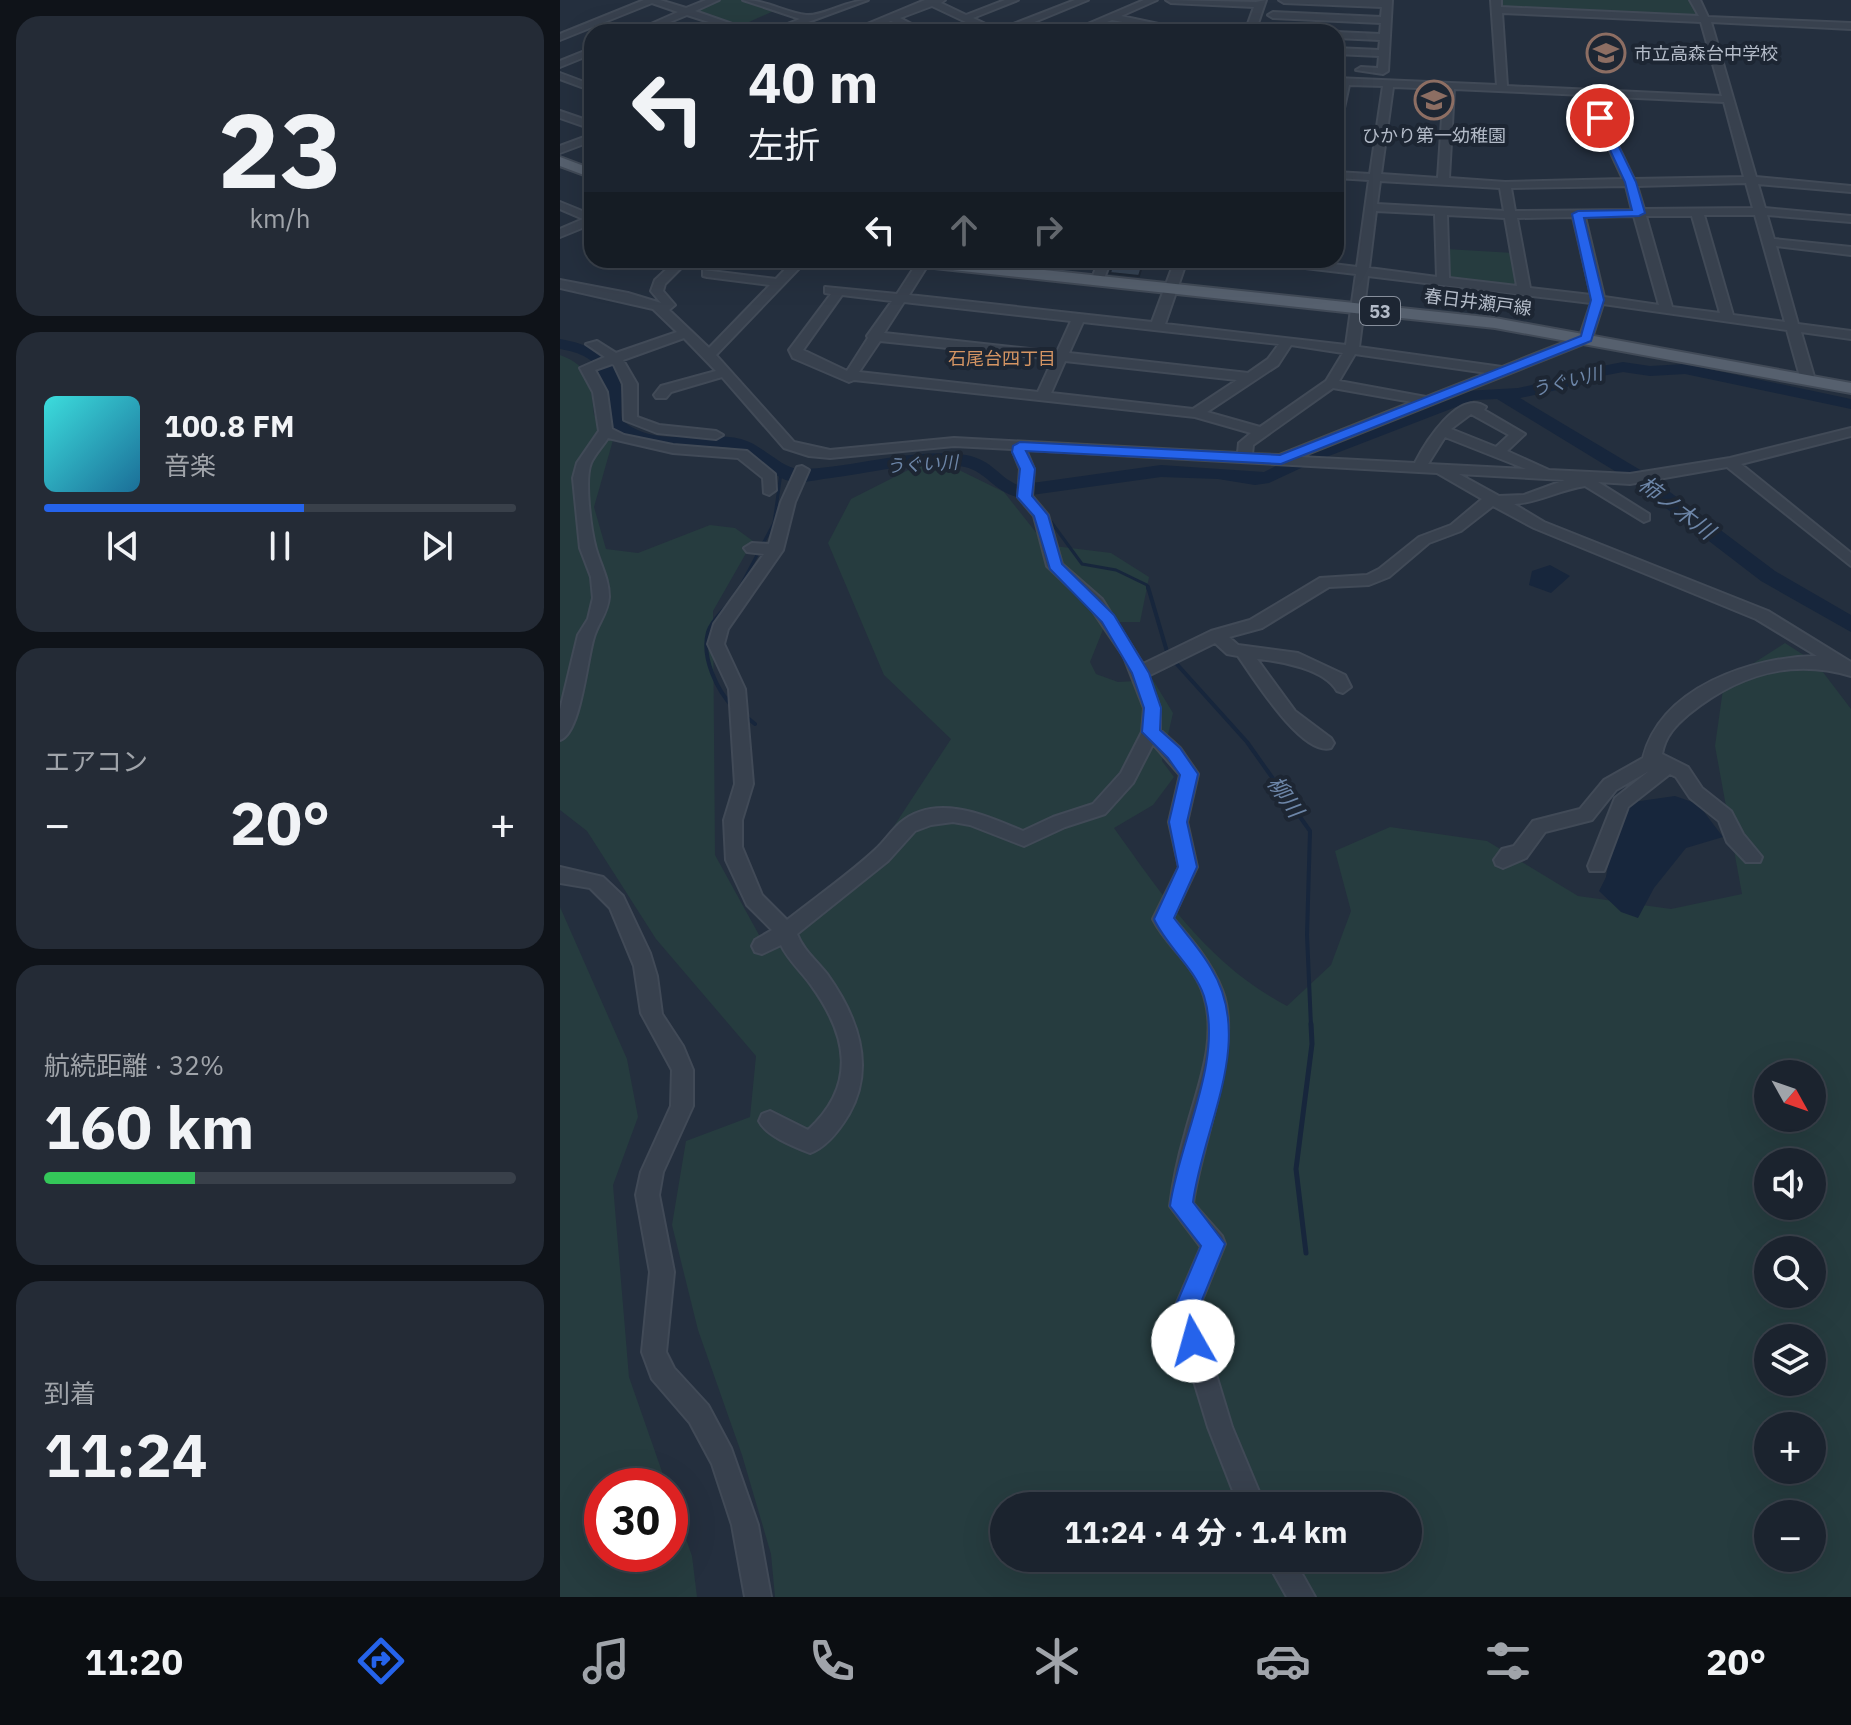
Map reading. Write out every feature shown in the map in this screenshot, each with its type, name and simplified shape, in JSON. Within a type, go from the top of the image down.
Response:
[{"type":"main road","points":[[560,161],[584,171]]},
{"type":"main road","name":"春日井瀬戸線","points":[[985,268],[1495,323],[1851,388]]},
{"type":"street","points":[[592,24],[652,0],[724,24]]},
{"type":"street","points":[[657,24],[714,0]]},
{"type":"street","points":[[748,0],[809,19]]},
{"type":"street","points":[[841,0],[852,4]]},
{"type":"street","points":[[795,24],[863,0]]},
{"type":"street","points":[[966,18],[1013,0]]},
{"type":"street","points":[[1022,24],[1083,0]]},
{"type":"street","points":[[1094,24],[1152,0]]},
{"type":"street","points":[[1171,0],[1195,20]]},
{"type":"street","points":[[1271,24],[1276,0]]},
{"type":"street","points":[[1244,459],[1246,443],[1331,384],[1351,350],[1376,178],[1385,79],[1387,2],[1284,0]]},
{"type":"street","points":[[1695,0],[1705,19],[1729,99],[1808,380]]},
{"type":"street","points":[[875,24],[933,1],[978,24]]},
{"type":"street","points":[[1111,17],[1195,20],[1260,2]]},
{"type":"street","points":[[1253,24],[1260,2]]},
{"type":"street","points":[[1502,88],[1496,5],[1851,26]]},
{"type":"street","points":[[1273,15],[1386,20]]},
{"type":"street","points":[[892,18],[905,24]]},
{"type":"street","points":[[560,37],[584,27]]},
{"type":"street","points":[[1344,35],[1385,37]]},
{"type":"street","points":[[1344,51],[1384,53]]},
{"type":"street","points":[[560,64],[584,55]]},
{"type":"street","points":[[1344,71],[1449,86],[1729,99]]},
{"type":"street","points":[[560,76],[584,85]]},
{"type":"street","points":[[1344,82],[1385,79]]},
{"type":"street","points":[[1443,182],[1449,86]]},
{"type":"street","points":[[1588,93],[1630,182],[1667,310]]},
{"type":"street","points":[[560,114],[584,123]]},
{"type":"street","points":[[560,150],[584,140]]},
{"type":"street","points":[[1344,176],[1505,185],[1753,180],[1851,189]]},
{"type":"street","points":[[1505,185],[1524,291]]},
{"type":"street","points":[[560,205],[584,215]]},
{"type":"street","points":[[1372,207],[1511,215],[1760,211],[1851,219]]},
{"type":"street","points":[[1441,211],[1443,281]]},
{"type":"street","points":[[1697,212],[1728,318]]},
{"type":"street","points":[[1293,460],[1427,401],[1586,338],[1598,300],[1578,214]]},
{"type":"street","points":[[560,233],[584,223]]},
{"type":"street","points":[[1770,242],[1850,254]]},
{"type":"street","points":[[662,310],[669,305],[657,291],[659,283],[675,268]]},
{"type":"street","points":[[709,355],[793,268]]},
{"type":"street","points":[[849,378],[873,336],[920,268]]},
{"type":"street","points":[[1097,281],[1102,268]]},
{"type":"street","points":[[1157,327],[1178,268]]},
{"type":"street","points":[[1344,268],[1851,335]]},
{"type":"street","points":[[707,273],[779,283]]},
{"type":"street","points":[[560,284],[636,299],[662,310],[709,355],[789,445],[801,451],[830,454],[954,442],[1587,479],[1641,478],[1730,462],[1851,432]]},
{"type":"street","points":[[1261,432],[1196,413],[849,378],[798,355],[796,350],[834,291],[1287,341],[1503,371]]},
{"type":"street","points":[[1042,397],[1079,318]]},
{"type":"street","points":[[606,431],[600,412],[603,402],[600,383],[587,368],[687,333]]},
{"type":"street","points":[[873,336],[1250,377]]},
{"type":"street","points":[[1196,413],[1273,362],[1287,341]]},
{"type":"street","points":[[592,344],[623,366],[631,391],[628,413],[631,420],[657,429],[716,435]]},
{"type":"street","points":[[661,395],[666,389],[723,373]]},
{"type":"street","points":[[1331,384],[1427,401]]},
{"type":"street","points":[[1419,468],[1453,419],[1474,408],[1518,434],[1498,452]]},
{"type":"street","points":[[645,444],[657,429]]},
{"type":"street","points":[[606,431],[645,444],[742,454],[770,477],[769,490]]},
{"type":"street","points":[[560,734],[574,694],[586,635],[596,619],[601,598],[599,577],[588,548],[580,478],[584,463],[606,431]]},
{"type":"street","points":[[1443,431],[1546,475]]},
{"type":"street","points":[[762,946],[786,932],[881,856],[909,826],[929,818],[953,815],[972,818],[1024,839],[1059,822],[1099,809],[1127,778],[1151,732],[1152,708],[1140,673],[1108,619],[1055,566],[1041,515],[1025,497],[1027,469],[1019,452],[1020,446]]},
{"type":"street","points":[[1730,462],[1851,561]]},
{"type":"street","points":[[1440,469],[1492,501],[1588,546],[1762,615],[1849,666]]},
{"type":"street","points":[[770,1121],[810,1143],[837,1116],[850,1091],[855,1065],[851,1041],[838,1011],[807,963],[792,950],[786,932],[763,913],[750,891],[748,880],[742,875],[732,845],[737,797],[744,784],[737,689],[716,644],[720,628],[775,550],[788,502],[802,470]]},
{"type":"street","points":[[1140,673],[1217,635],[1256,624],[1326,582],[1369,580],[1384,573],[1424,540],[1456,528],[1492,501],[1526,499],[1556,486],[1587,479],[1644,517]]},
{"type":"street","points":[[752,548],[775,550]]},
{"type":"street","points":[[1217,635],[1233,650],[1292,657],[1339,679],[1343,687]]},
{"type":"street","points":[[1243,651],[1281,688],[1289,715],[1325,743]]},
{"type":"street","points":[[1662,760],[1656,736],[1723,680],[1801,661],[1849,666]]},
{"type":"street","points":[[1151,732],[1174,753],[1189,774],[1178,822],[1188,867],[1163,919],[1204,974],[1214,997],[1219,1022],[1218,1059],[1185,1176],[1181,1206],[1214,1244],[1185,1312],[1220,1427],[1246,1492]]},
{"type":"street","points":[[1597,866],[1621,803],[1662,760]]},
{"type":"street","points":[[1503,860],[1509,854],[1519,853],[1539,826],[1586,815],[1610,785],[1650,762],[1662,760],[1682,772],[1701,798],[1725,816],[1733,828],[1734,837],[1753,857]]},
{"type":"street","points":[[560,875],[595,883],[612,896],[633,935],[647,975],[652,1016],[676,1051],[685,1073],[684,1096],[675,1129],[653,1170],[648,1188],[649,1225],[662,1271],[654,1348],[657,1363],[698,1411],[733,1479],[758,1597]]},
{"type":"street","points":[[1287,1572],[1302,1597]]},
{"type":"green space","points":[[718,0],[743,0],[776,10],[744,24],[734,24],[694,11]]},
{"type":"green space","points":[[1499,0],[1690,0],[1698,16],[1500,8]]},
{"type":"green space","points":[[1446,249],[1514,253],[1520,287],[1447,278]]},
{"type":"green space","points":[[560,355],[584,371],[590,386],[594,415],[615,433],[594,507],[606,549],[638,553],[710,525],[735,528],[753,541],[713,611],[715,855],[769,953],[879,849],[951,739],[884,675],[828,543],[851,499],[922,463],[959,470],[1004,492],[1046,545],[1111,553],[1149,577],[1140,622],[1106,622],[1090,662],[1096,674],[1118,682],[1153,680],[1173,713],[1162,761],[1174,777],[1153,805],[1114,828],[1170,904],[1211,950],[1234,971],[1287,1006],[1331,965],[1351,911],[1335,851],[1390,827],[1487,841],[1578,896],[1671,909],[1742,894],[1715,746],[1724,682],[1785,643],[1816,663],[1851,709],[1851,1597],[775,1597],[771,1554],[742,1455],[698,1330],[672,1225],[686,1141],[750,1117],[756,1056],[656,939],[587,831],[560,810]]},
{"type":"green space","points":[[560,907],[627,1059],[638,1117],[613,1185],[629,1377],[661,1468],[584,1468],[584,1572],[688,1572],[688,1545],[697,1597],[560,1597]]},
{"type":"water","points":[[1550,565],[1570,576],[1551,593],[1529,585],[1532,571]]},
{"type":"water","points":[[1675,796],[1698,804],[1723,837],[1686,848],[1654,888],[1638,918],[1621,912],[1599,891],[1606,877],[1615,827],[1633,802]]},
{"type":"building","points":[[1112,268],[1142,268],[1139,276],[1110,273]]},
{"type":"waterway","name":"うぐい川","points":[[560,344],[583,349],[605,367],[612,386],[613,420],[630,435],[659,442],[738,444],[754,450],[781,470],[796,476],[927,460],[965,461],[986,468],[1006,487],[1017,491],[1161,471],[1218,473],[1255,479],[1269,477],[1309,457],[1471,395],[1500,394]]},
{"type":"waterway","name":"うぐい川","points":[[1500,394],[1560,384],[1571,377],[1623,367],[1650,371],[1685,369],[1851,404]]},
{"type":"waterway","name":"柿ノ木川","points":[[1500,394],[1635,475],[1768,576],[1851,625]]},
{"type":"waterway","points":[[739,589],[774,523],[781,473]]},
{"type":"waterway","name":"柳川","points":[[1049,519],[1082,564],[1116,570],[1147,585],[1148,589]]},
{"type":"waterway","points":[[734,596],[740,587]]},
{"type":"waterway","name":"柳川","points":[[1148,587],[1168,655]]},
{"type":"waterway","points":[[727,606],[709,628],[706,642],[716,683],[734,708]]},
{"type":"waterway","name":"柳川","points":[[1174,661],[1247,742],[1310,831],[1307,935],[1311,1026]]},
{"type":"waterway","points":[[744,715],[755,724]]},
{"type":"waterway","name":"柳川","points":[[1306,1253],[1296,1169],[1312,1044],[1311,1024]]},
{"type":"place","name":"市立高森台中学校","points":[[1606,53]]},
{"type":"place","name":"ひかり第一幼稚園","points":[[1434,100]]},
{"type":"district","name":"石尾台四丁目","points":[[1002,358]]},
{"type":"route","points":[[1193,1341],[1185,1312],[1214,1244],[1181,1206],[1185,1176],[1218,1059],[1219,1022],[1214,997],[1204,974],[1163,919],[1171,908],[1188,867],[1178,822],[1189,774],[1174,753],[1151,732],[1152,708],[1132,656],[1096,603],[1055,566],[1041,515],[1025,497],[1028,475],[1019,452],[1020,446],[1281,460],[1586,338],[1598,300],[1578,214],[1639,213],[1630,182],[1600,118]]}]
